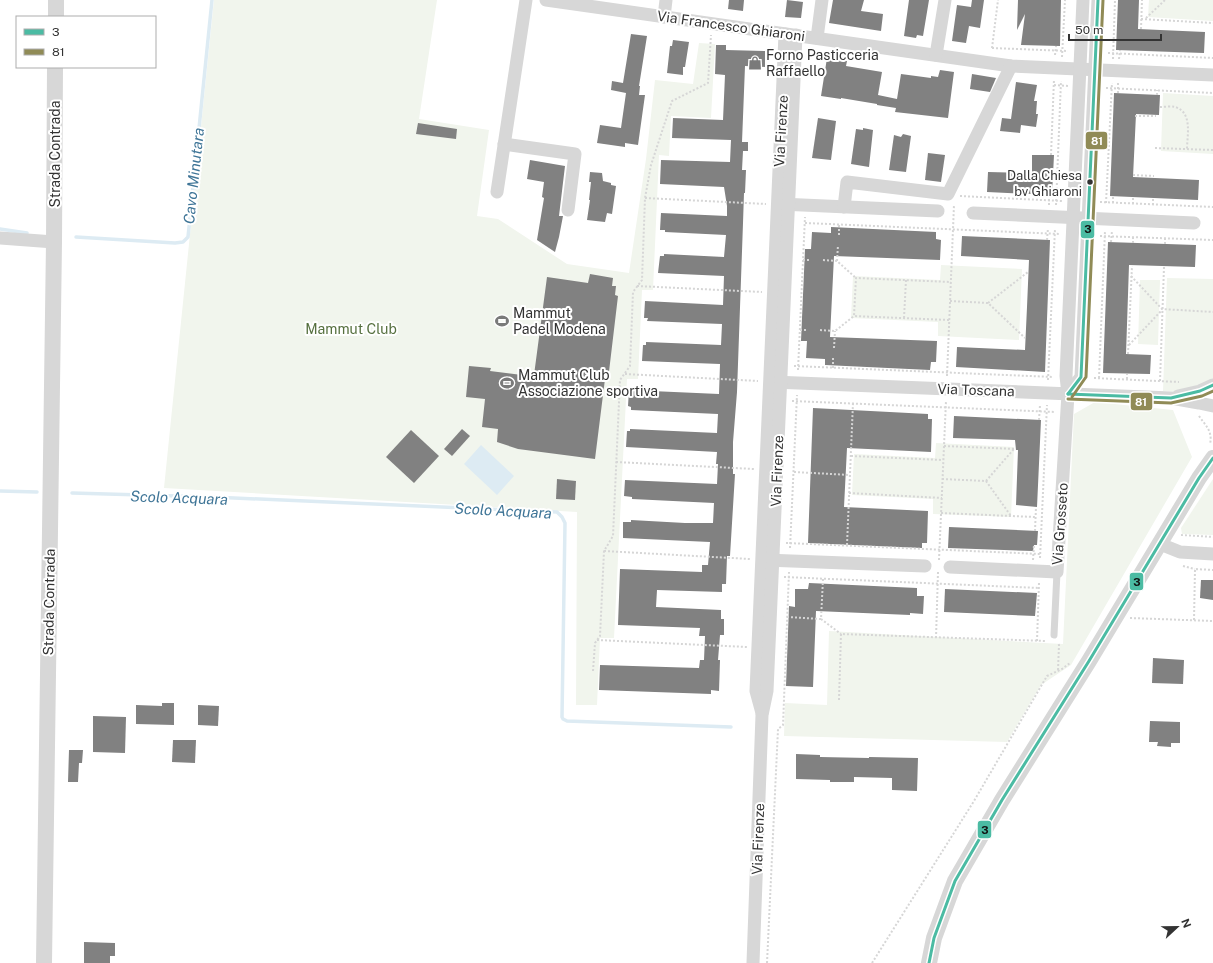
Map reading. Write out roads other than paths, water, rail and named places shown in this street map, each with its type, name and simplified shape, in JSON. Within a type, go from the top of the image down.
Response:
[{"type":"street","points":[[56,0],[56,16]]},
{"type":"street","points":[[497,192],[526,0]]},
{"type":"street","name":"Via Francesco Ghiaroni","points":[[546,0],[566,1],[664,17],[1011,66],[1213,75]]},
{"type":"street","points":[[664,17],[666,0]]},
{"type":"street","points":[[817,38],[822,0]]},
{"type":"street","points":[[936,55],[944,0]]},
{"type":"street","name":"Via Grosseto","points":[[942,567],[1057,572],[1068,394],[1066,376],[1083,0]]},
{"type":"street","points":[[1068,394],[1081,377],[1098,0]]},
{"type":"street","name":"Via Firenze","points":[[762,714],[756,691],[758,648],[767,560],[766,470],[775,382],[774,293],[783,205],[791,35]]},
{"type":"street","points":[[844,207],[847,182],[948,194],[1011,66]]},
{"type":"street","name":"Strada Contrada","points":[[44,963],[56,68]]},
{"type":"street","points":[[504,144],[575,154],[568,210]]},
{"type":"street","points":[[783,205],[938,212]]},
{"type":"street","name":"Via Firenze","points":[[753,963],[762,714],[767,691],[772,577],[767,560],[774,542],[780,400],[775,382],[782,366],[788,222],[783,205]]},
{"type":"street","points":[[973,213],[1194,223]]},
{"type":"street","points":[[0,238],[54,242]]},
{"type":"street","name":"Via Toscana","points":[[775,382],[1171,398],[1199,402],[1213,406]]},
{"type":"street","name":"Via Toscana","points":[[1171,398],[1200,391],[1213,385]]},
{"type":"street","points":[[929,963],[934,938],[955,881],[1002,800],[1160,544],[1199,478],[1210,453]]},
{"type":"street","points":[[1160,544],[1180,552],[1213,554]]},
{"type":"street","points":[[767,560],[925,566]]},
{"type":"street","points":[[917,963],[934,938]]},
{"type":"lane","points":[[1054,635],[1057,572]]},
{"type":"waterway","name":"Cavo Minutara","points":[[76,237],[175,243],[183,242],[188,237],[212,0]]},
{"type":"waterway","name":"Cavo Minutara","points":[[0,229],[27,233]]},
{"type":"waterway","name":"Scolo Acquara","points":[[0,491],[37,492]]},
{"type":"waterway","name":"Scolo Acquara","points":[[72,493],[212,497],[557,512],[565,523],[563,719],[567,721],[731,727]]},
{"type":"place","name":"Forno Pasticceria Raffaello","points":[[755,63]]},
{"type":"place","name":"Dalla Chiesa bv Ghiaroni","points":[[1090,182]]},
{"type":"place","name":"Mammut Padel Modena","points":[[502,321]]},
{"type":"place","name":"Mammut Club Associazione sportiva","points":[[507,383]]},
{"type":"park label","name":"Mammut Club","points":[[351,329]]}]
